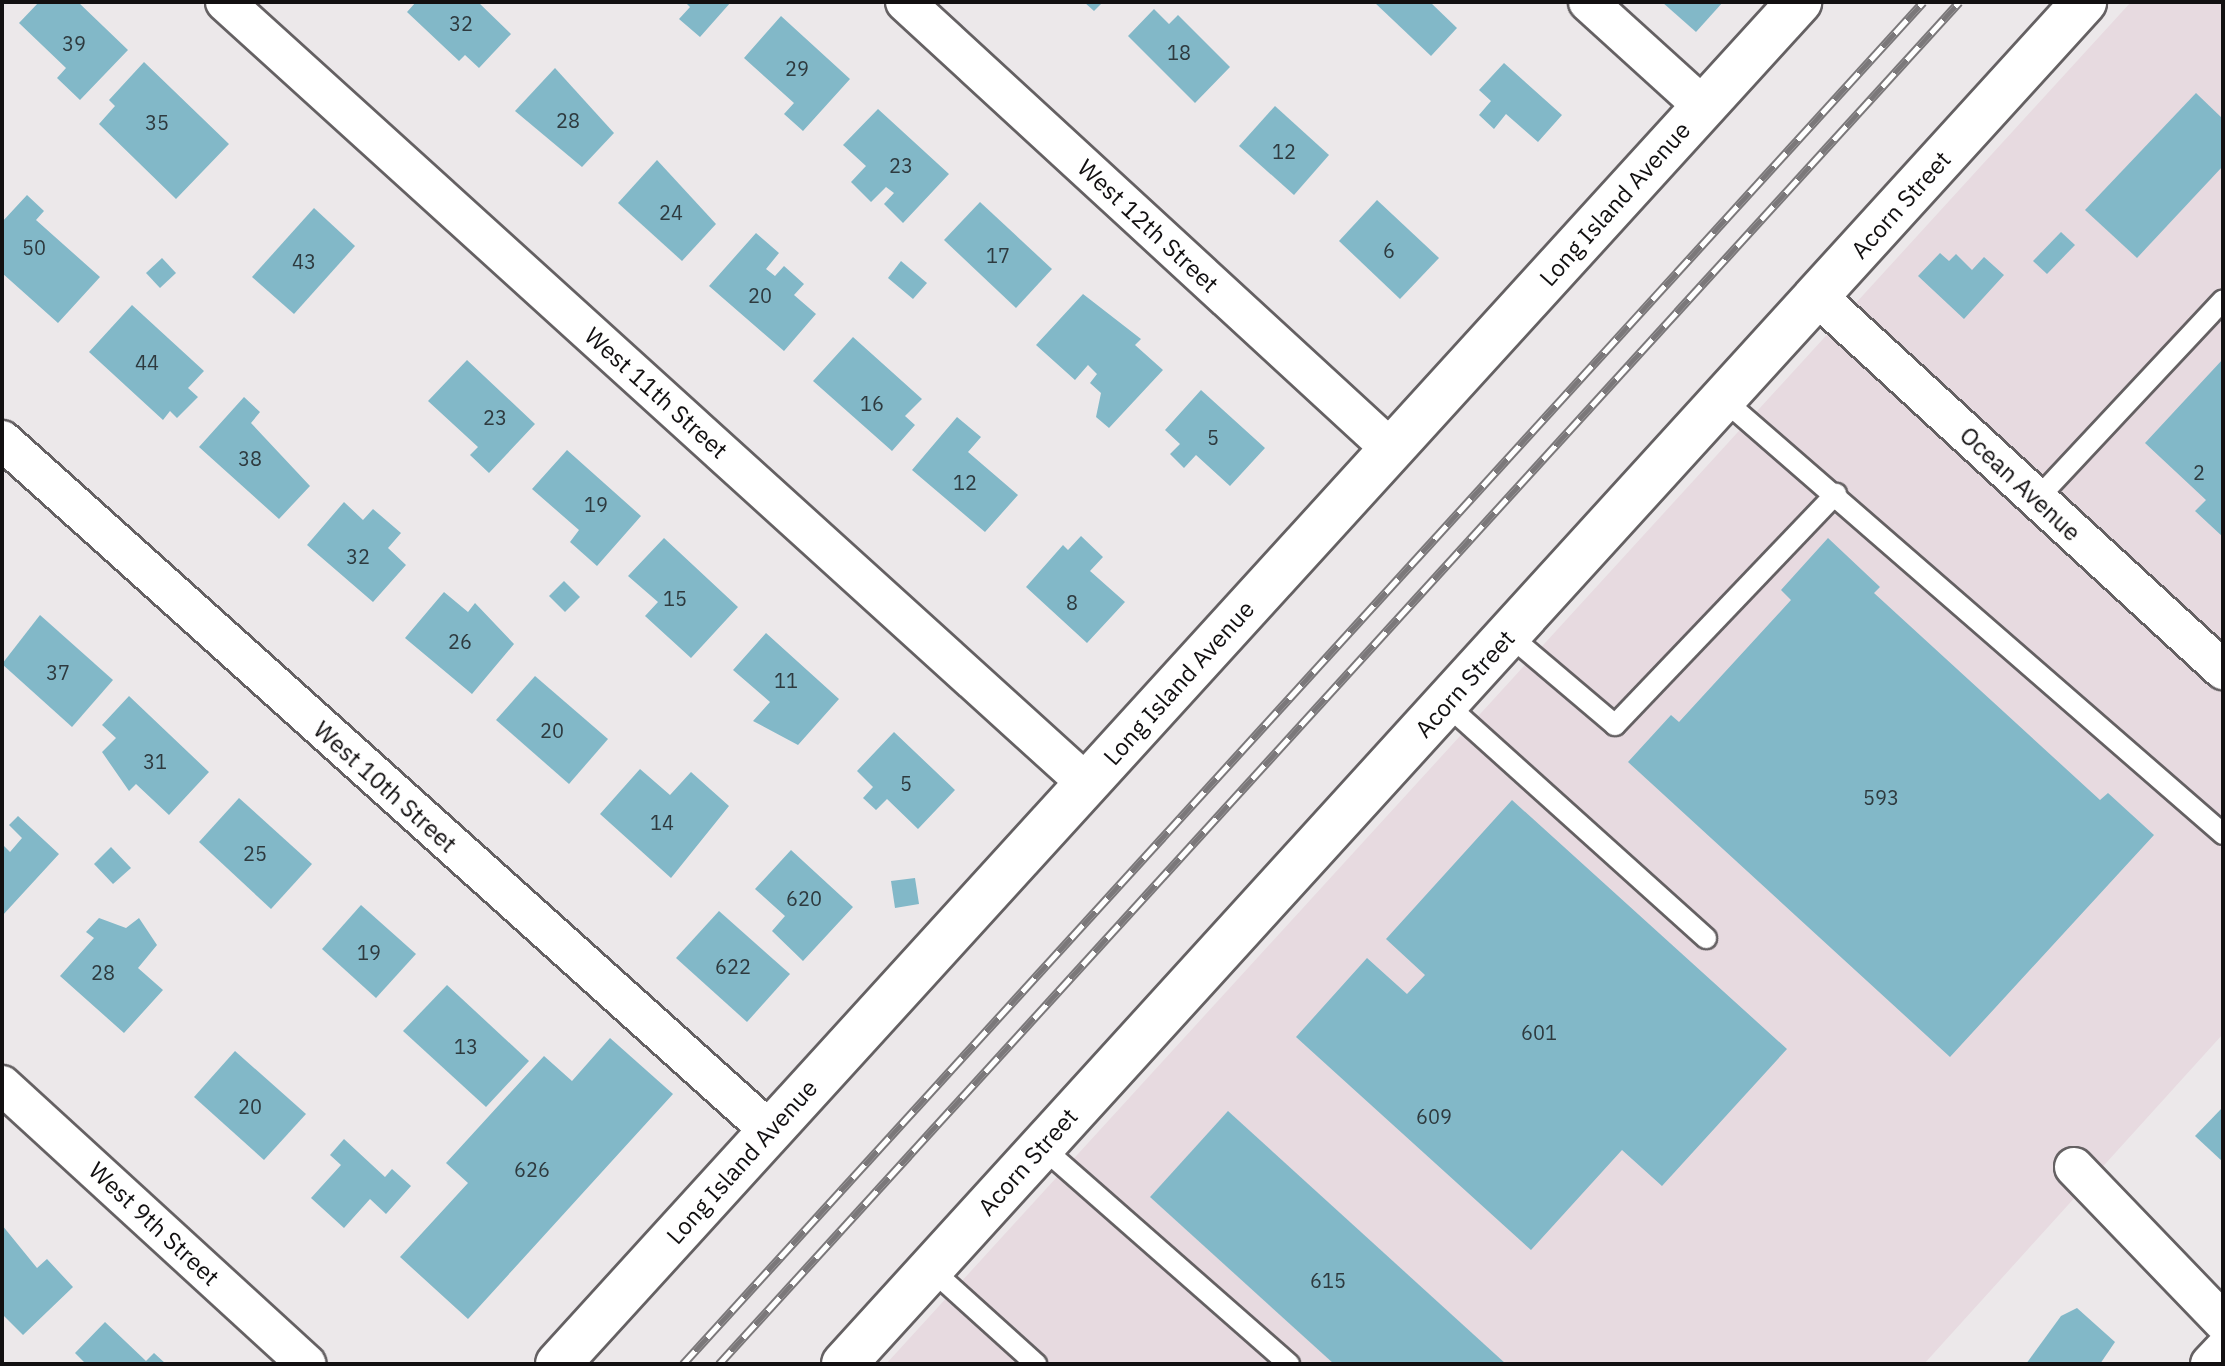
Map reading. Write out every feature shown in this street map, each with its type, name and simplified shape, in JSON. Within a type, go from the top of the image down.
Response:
[{"type":"street","name":"West 11th Street","points":[[225,2],[1087,784]]},
{"type":"street","name":"West 12th Street","points":[[905,2],[1392,450]]},
{"type":"street","points":[[1588,2],[1704,107]]},
{"type":"street","name":"Long Island Avenue","points":[[558,1364],[1799,2]]},
{"type":"street","name":"Acorn Street","points":[[844,1364],[2084,2]]},
{"type":"street","name":"Ocean Avenue","points":[[1818,297],[2223,670]]},
{"type":"street","name":"West 10th Street","points":[[2,440],[770,1131]]},
{"type":"street","name":"West 9th Street","points":[[2,1085],[306,1364]]},
{"type":"street","points":[[2074,1167],[2223,1322]]},
{"type":"street","points":[[2210,1364],[2223,1350]]},
{"type":"lane","points":[[2037,499],[2223,300]]},
{"type":"lane","points":[[1724,400],[1836,494],[2223,834]]},
{"type":"lane","points":[[1509,635],[1615,725],[1836,494]]},
{"type":"lane","points":[[1446,704],[1706,938]]},
{"type":"lane","points":[[1042,1147],[1289,1364]]},
{"type":"lane","points":[[931,1269],[1036,1364]]},
{"type":"shaded area","points":[[2131,2],[2223,2],[2223,1034],[1924,1364],[886,1364]]},
{"type":"building","points":[[39,2],[78,2],[128,50],[80,100],[57,78],[66,68],[19,23]]},
{"type":"building","points":[[416,2],[478,2],[511,34],[479,68],[465,55],[459,61],[407,12]]},
{"type":"building","points":[[685,2],[731,2],[700,37],[679,19],[690,7]]},
{"type":"building","points":[[1084,2],[1103,2],[1094,11]]},
{"type":"building","points":[[1374,2],[1430,2],[1457,28],[1431,56]]},
{"type":"building","points":[[1662,2],[1723,2],[1696,32]]},
{"type":"building","points":[[1154,9],[1169,24],[1178,15],[1230,67],[1195,103],[1128,36]]},
{"type":"building","points":[[781,16],[850,79],[803,131],[784,114],[794,103],[744,58]]},
{"type":"building","points":[[144,62],[229,144],[176,199],[99,124],[115,106],[109,100]]},
{"type":"building","points":[[1504,63],[1562,115],[1538,142],[1506,114],[1494,129],[1479,115],[1491,101],[1479,90]]},
{"type":"building","points":[[555,68],[614,133],[582,167],[515,111]]},
{"type":"building","points":[[2196,93],[2223,119],[2223,166],[2137,258],[2085,210]]},
{"type":"building","points":[[1275,106],[1329,155],[1294,195],[1239,146]]},
{"type":"building","points":[[878,109],[949,174],[903,223],[884,204],[894,193],[886,187],[871,202],[851,182],[866,166],[843,145]]},
{"type":"building","points":[[657,160],[716,224],[682,261],[618,203]]},
{"type":"building","points":[[27,195],[44,211],[36,220],[100,277],[58,323],[2,273],[2,222]]},
{"type":"building","points":[[1377,200],[1439,258],[1400,299],[1339,241]]},
{"type":"building","points":[[980,202],[1052,269],[1016,308],[944,240]]},
{"type":"building","points":[[314,208],[355,246],[294,314],[252,277]]},
{"type":"building","points":[[2061,232],[2075,245],[2047,274],[2033,261]]},
{"type":"building","points":[[756,233],[779,253],[766,269],[775,276],[784,266],[804,284],[794,295],[816,314],[784,351],[709,286]]},
{"type":"building","points":[[1940,253],[1949,261],[1956,254],[1972,270],[1984,257],[2004,275],[1964,319],[1918,276]]},
{"type":"building","points":[[162,258],[176,273],[160,288],[146,273]]},
{"type":"building","points":[[901,261],[927,283],[913,299],[888,278]]},
{"type":"building","points":[[1083,294],[1141,339],[1135,345],[1163,370],[1109,428],[1096,417],[1101,393],[1090,383],[1097,374],[1088,365],[1075,380],[1036,345]]},
{"type":"building","points":[[132,305],[204,371],[188,388],[198,397],[177,418],[170,411],[163,420],[89,352]]},
{"type":"building","points":[[853,337],[922,399],[905,416],[915,425],[892,451],[813,381]]},
{"type":"building","points":[[2223,359],[2223,537],[2195,511],[2206,500],[2145,443]]},
{"type":"building","points":[[467,360],[535,424],[489,473],[470,455],[478,447],[428,401]]},
{"type":"building","points":[[1201,390],[1265,448],[1230,486],[1196,455],[1184,468],[1170,454],[1180,444],[1165,430]]},
{"type":"building","points":[[244,397],[260,412],[251,423],[310,486],[279,519],[199,447]]},
{"type":"building","points":[[957,417],[981,437],[968,452],[1018,495],[985,532],[912,470]]},
{"type":"building","points":[[567,450],[641,516],[597,566],[570,542],[579,530],[532,489]]},
{"type":"building","points":[[344,502],[363,520],[373,509],[401,533],[388,548],[406,565],[373,602],[307,545]]},
{"type":"building","points":[[1081,536],[1103,557],[1090,571],[1125,602],[1087,643],[1026,587],[1063,545],[1068,550]]},
{"type":"building","points":[[664,538],[738,607],[691,658],[645,616],[658,602],[628,576]]},
{"type":"building","points":[[1828,538],[1880,587],[1874,593],[2100,800],[2108,793],[2154,835],[1950,1057],[1628,762],[1671,715],[1679,722],[1791,600],[1781,590]]},
{"type":"building","points":[[564,581],[580,597],[565,612],[549,596]]},
{"type":"building","points":[[444,592],[468,612],[475,603],[514,644],[472,694],[405,638]]},
{"type":"building","points":[[40,615],[113,680],[72,727],[2,664]]},
{"type":"building","points":[[766,633],[839,699],[798,745],[753,721],[770,702],[733,670]]},
{"type":"building","points":[[535,676],[608,739],[569,784],[496,720]]},
{"type":"building","points":[[129,696],[209,772],[169,815],[136,784],[129,791],[102,752],[116,738],[102,725]]},
{"type":"building","points":[[894,732],[955,790],[918,829],[887,799],[876,810],[863,798],[873,787],[857,771]]},
{"type":"building","points":[[640,769],[670,795],[691,772],[729,806],[671,878],[600,814]]},
{"type":"building","points":[[239,798],[312,864],[271,909],[199,842]]},
{"type":"building","points":[[1512,800],[1787,1049],[1662,1186],[1622,1150],[1531,1250],[1296,1037],[1367,958],[1407,994],[1425,975],[1386,939]]},
{"type":"building","points":[[18,816],[59,854],[2,916],[2,844],[10,852],[22,838],[9,825]]},
{"type":"building","points":[[111,847],[131,868],[113,884],[94,864]]},
{"type":"building","points":[[791,850],[853,907],[803,961],[772,931],[785,916],[755,889]]},
{"type":"building","points":[[915,878],[919,904],[895,908],[891,881]]},
{"type":"building","points":[[361,905],[416,954],[376,998],[322,949]]},
{"type":"building","points":[[719,911],[790,974],[747,1022],[676,958]]},
{"type":"building","points":[[99,918],[126,928],[139,918],[157,945],[138,968],[163,990],[124,1033],[60,976],[94,938],[86,932]]},
{"type":"building","points":[[447,985],[529,1061],[486,1107],[403,1031]]},
{"type":"building","points":[[610,1038],[673,1094],[468,1319],[400,1257],[468,1183],[446,1163],[544,1056],[572,1081]]},
{"type":"building","points":[[235,1051],[306,1114],[264,1160],[194,1097]]},
{"type":"building","points":[[2223,1107],[2223,1162],[2195,1136]]},
{"type":"building","points":[[1228,1111],[1506,1364],[1334,1364],[1150,1197]]},
{"type":"building","points":[[344,1139],[385,1177],[392,1169],[411,1186],[386,1214],[370,1199],[344,1228],[311,1198],[341,1165],[330,1155]]},
{"type":"building","points":[[2,1225],[37,1268],[47,1259],[73,1287],[23,1335],[2,1314]]},
{"type":"building","points":[[2077,1308],[2115,1342],[2100,1364],[2026,1364],[2061,1316]]},
{"type":"building","points":[[105,1322],[146,1361],[154,1353],[166,1364],[86,1364],[75,1353]]},
{"type":"railway","points":[[683,1364],[1923,2]]},
{"type":"railway","points":[[719,1364],[1959,2]]}]
